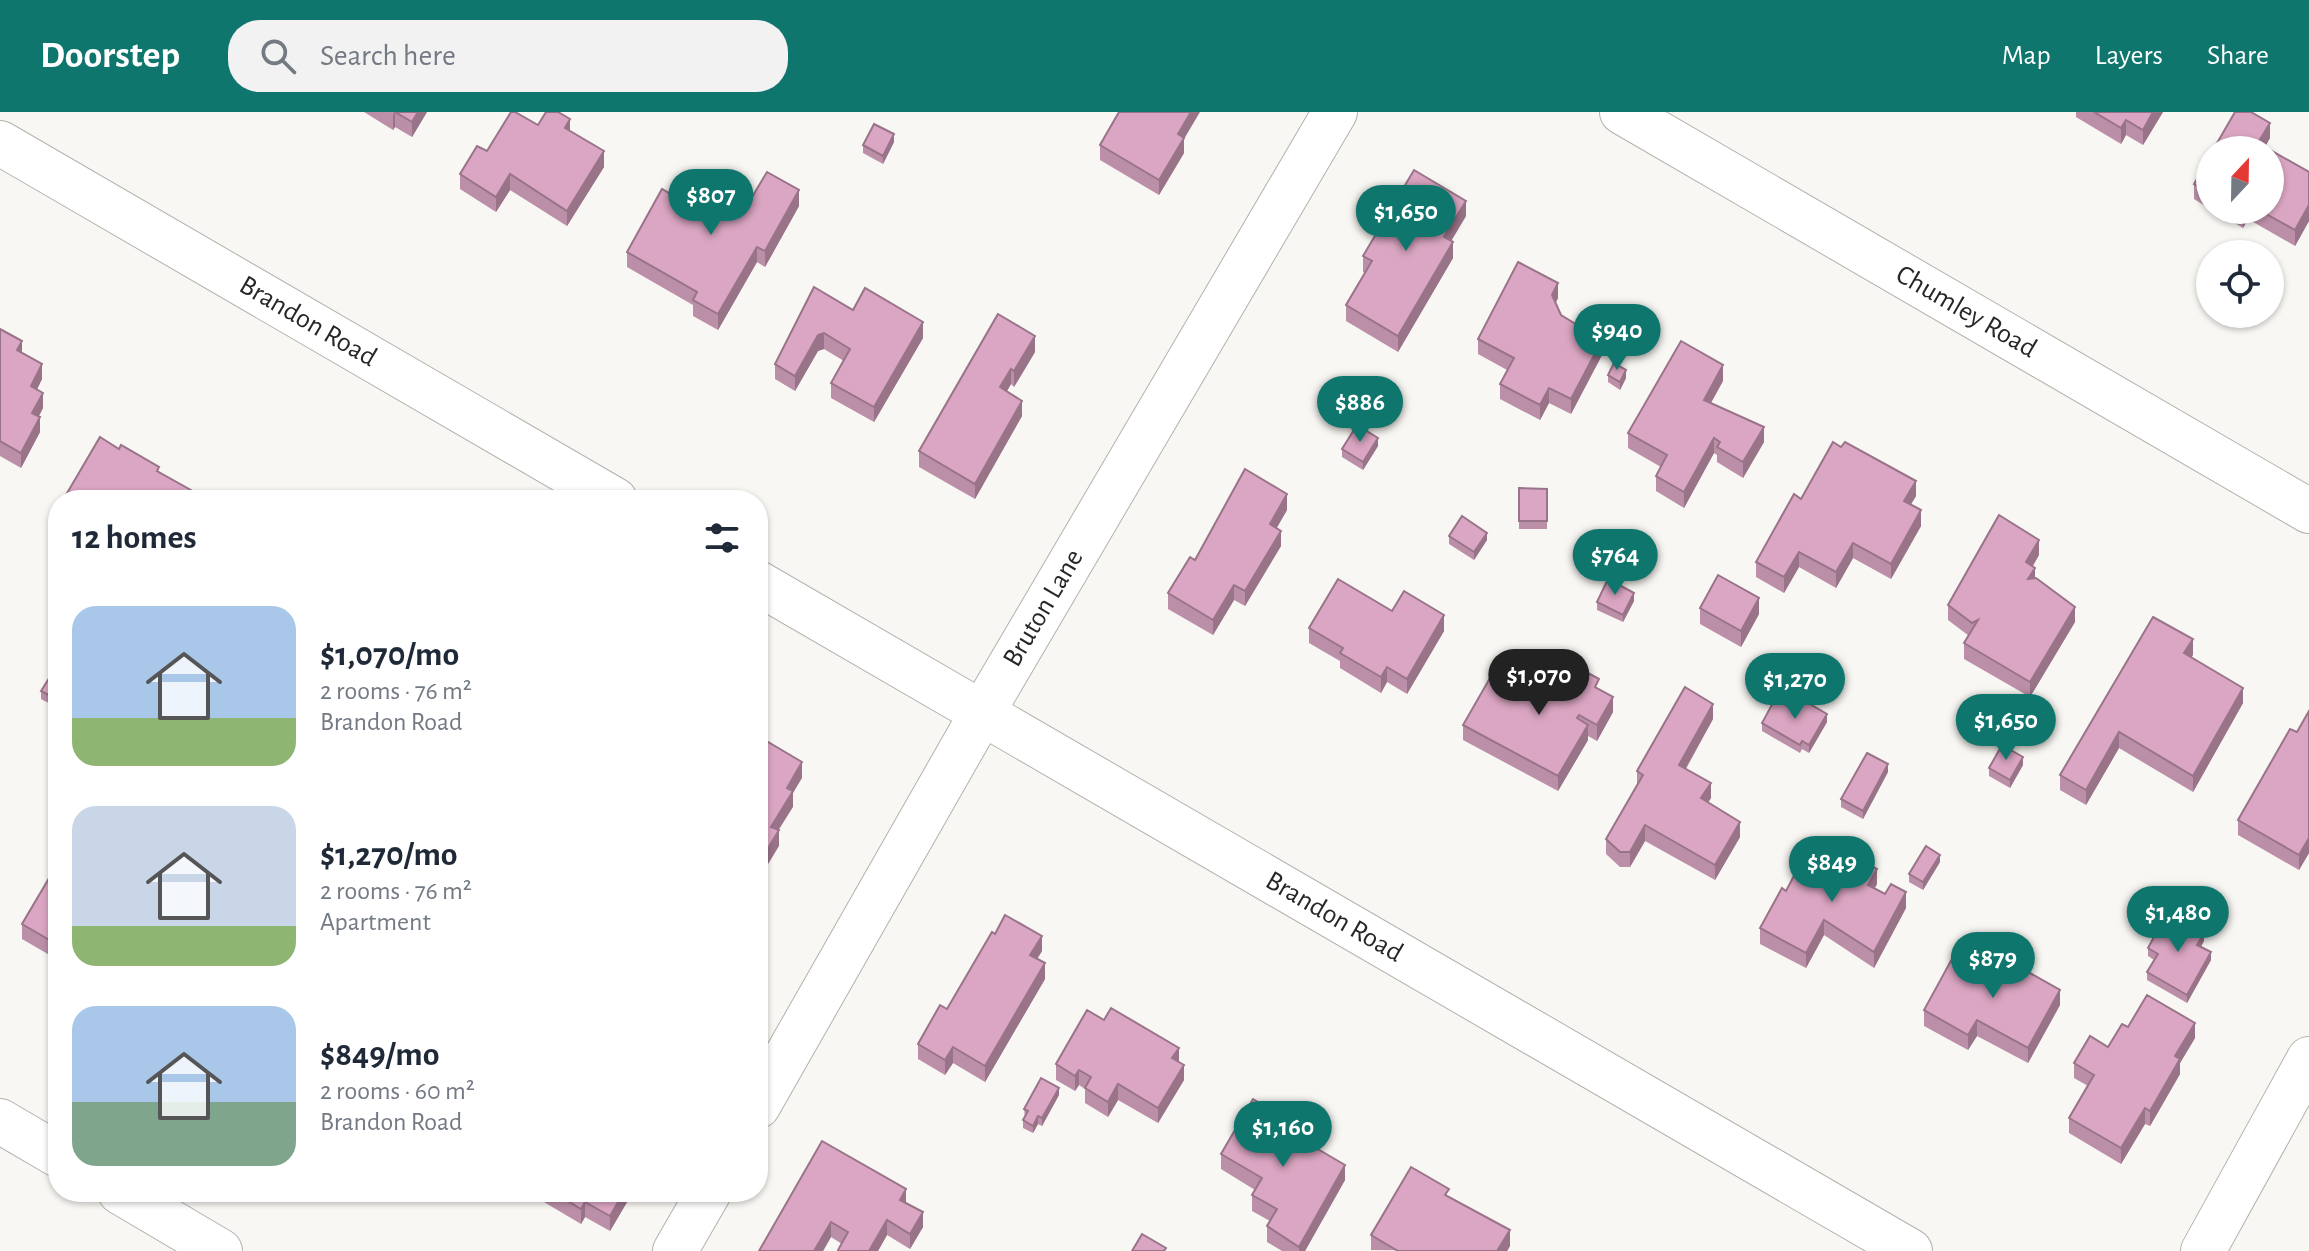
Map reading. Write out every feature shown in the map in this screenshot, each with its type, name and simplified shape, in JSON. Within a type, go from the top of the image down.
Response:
[{"type":"street","name":"Bruton Lane","points":[[768,1088],[982,713],[1335,112]]},
{"type":"street","name":"Chumley Road","points":[[1622,112],[2309,511]]},
{"type":"street","name":"Brandon Road","points":[[0,143],[598,490]]},
{"type":"street","name":"Brandon Road","points":[[768,589],[1910,1251]]},
{"type":"street","points":[[2203,1251],[2309,1059]]},
{"type":"street","points":[[0,1121],[48,1149]]},
{"type":"street","points":[[137,1202],[220,1251]]},
{"type":"street","points":[[675,1251],[703,1202]]},
{"type":"building","points":[[395,112],[418,112],[412,122]]},
{"type":"building","points":[[511,112],[538,125],[546,112],[558,112],[570,119],[565,128],[604,151],[567,211],[510,174],[496,197],[460,174],[477,146],[487,151]]},
{"type":"building","points":[[1119,112],[1191,112],[1178,134],[1184,138],[1159,180],[1100,145]]},
{"type":"building","points":[[2094,112],[2153,112],[2143,130],[2126,120],[2121,128]]},
{"type":"building","points":[[2235,112],[2251,112],[2270,123],[2262,136],[2221,136]]},
{"type":"building","points":[[874,124],[894,134],[883,156],[863,145]]},
{"type":"building","points":[[2284,158],[2309,172],[2309,205],[2295,230],[2284,224]]},
{"type":"building","points":[[1414,170],[1466,201],[1444,237],[1453,242],[1398,336],[1346,305],[1372,261],[1363,256]]},
{"type":"building","points":[[767,172],[799,190],[765,251],[757,247],[718,314],[693,300],[697,292],[627,252],[662,189],[693,207],[705,187],[745,209]]},
{"type":"building","points":[[1518,262],[1558,283],[1552,295],[1561,315],[1602,340],[1571,399],[1549,388],[1540,405],[1500,384],[1514,358],[1478,339]]},
{"type":"building","points":[[814,287],[853,310],[865,288],[923,322],[874,407],[831,383],[850,349],[824,333],[818,335],[795,376],[775,364]]},
{"type":"building","points":[[998,314],[1035,336],[1014,371],[1011,369],[1000,387],[1022,401],[975,484],[919,451]]},
{"type":"building","points":[[0,329],[22,341],[17,350],[42,364],[31,386],[43,393],[32,413],[40,417],[21,453],[0,441]]},
{"type":"building","points":[[1681,341],[1723,365],[1704,400],[1764,427],[1743,462],[1717,447],[1720,442],[1714,438],[1684,492],[1656,476],[1667,455],[1628,433]]},
{"type":"building","points":[[1614,363],[1626,370],[1620,382],[1608,375]]},
{"type":"building","points":[[1357,425],[1378,438],[1363,462],[1342,449]]},
{"type":"building","points":[[100,437],[159,467],[157,471],[191,490],[69,490]]},
{"type":"building","points":[[1833,442],[1841,447],[1845,442],[1916,481],[1904,501],[1921,510],[1891,564],[1853,543],[1836,572],[1799,552],[1784,577],[1756,562],[1794,494],[1801,499]]},
{"type":"building","points":[[1245,469],[1287,494],[1270,524],[1281,531],[1245,591],[1234,585],[1213,620],[1168,593],[1190,557],[1195,560]]},
{"type":"building","points":[[1519,488],[1547,489],[1547,521],[1519,521]]},
{"type":"building","points":[[1999,515],[2039,540],[2026,562],[2035,568],[2028,579],[2036,578],[2075,607],[2030,682],[1964,643],[1978,620],[1972,623],[1948,605]]},
{"type":"building","points":[[1462,516],[1487,533],[1474,552],[1449,536]]},
{"type":"building","points":[[1718,575],[1759,598],[1741,631],[1700,608]]},
{"type":"building","points":[[1338,579],[1392,611],[1404,591],[1444,615],[1407,679],[1387,667],[1381,677],[1340,653],[1343,648],[1309,628]]},
{"type":"building","points":[[1608,579],[1634,593],[1623,615],[1597,602]]},
{"type":"building","points":[[2153,617],[2193,639],[2184,653],[2243,688],[2193,776],[2119,732],[2086,790],[2060,775]]},
{"type":"building","points":[[1568,662],[1599,679],[1595,687],[1613,697],[1597,725],[1579,715],[1577,718],[1588,725],[1558,776],[1463,725],[1494,671],[1546,701]]},
{"type":"building","points":[[48,680],[48,695],[41,691]]},
{"type":"building","points":[[1685,687],[1713,704],[1679,765],[1711,783],[1701,798],[1740,822],[1715,865],[1645,825],[1630,852],[1620,852],[1606,839],[1643,775],[1637,771]]},
{"type":"building","points":[[1775,699],[1797,711],[1803,700],[1827,714],[1809,745],[1802,741],[1800,745],[1762,723]]},
{"type":"building","points":[[2309,711],[2309,838],[2299,855],[2238,820],[2290,729],[2297,732]]},
{"type":"building","points":[[768,742],[802,762],[787,788],[793,791],[771,827],[779,830],[768,848]]},
{"type":"building","points":[[2002,745],[2023,757],[2010,780],[1989,768]]},
{"type":"building","points":[[1867,753],[1888,764],[1863,811],[1841,799]]},
{"type":"building","points":[[1926,846],[1940,855],[1923,882],[1909,874]]},
{"type":"building","points":[[1807,851],[1846,872],[1855,857],[1877,869],[1868,885],[1885,894],[1891,884],[1906,892],[1874,952],[1824,920],[1806,953],[1760,928],[1782,888],[1786,891]]},
{"type":"building","points":[[48,880],[48,939],[22,924]]},
{"type":"building","points":[[2167,913],[2204,933],[2197,945],[2211,952],[2187,995],[2147,972],[2158,954],[2148,948]]},
{"type":"building","points":[[1005,915],[1042,936],[1030,955],[1045,963],[985,1066],[953,1047],[945,1060],[918,1044],[940,1005],[947,1009]]},
{"type":"building","points":[[2000,956],[2060,990],[2028,1048],[1977,1020],[1968,1035],[1924,1010],[1953,957],[1989,976]]},
{"type":"building","points":[[2147,995],[2195,1023],[2175,1056],[2180,1059],[2150,1111],[2145,1108],[2121,1148],[2069,1118],[2094,1075],[2074,1063],[2090,1036],[2108,1047],[2122,1024],[2128,1027]]},
{"type":"building","points":[[1111,1008],[1179,1048],[1172,1058],[1184,1065],[1158,1108],[1118,1084],[1108,1102],[1085,1088],[1091,1077],[1079,1070],[1075,1076],[1056,1064],[1087,1010],[1104,1020]]},
{"type":"building","points":[[1041,1078],[1059,1088],[1042,1118],[1038,1116],[1033,1126],[1023,1120],[1028,1111],[1024,1109]]},
{"type":"building","points":[[1253,1099],[1304,1129],[1299,1138],[1345,1165],[1299,1247],[1267,1226],[1277,1209],[1252,1195],[1262,1178],[1221,1154]]},
{"type":"building","points":[[822,1141],[906,1189],[900,1200],[923,1212],[910,1234],[887,1220],[869,1251],[839,1251],[848,1232],[831,1222],[814,1251],[759,1251]]},
{"type":"building","points":[[1411,1167],[1449,1189],[1445,1195],[1510,1230],[1497,1251],[1398,1251],[1371,1235]]},
{"type":"building","points":[[569,1202],[585,1202],[581,1209]]},
{"type":"building","points":[[585,1202],[618,1202],[610,1216]]},
{"type":"building","points":[[1142,1234],[1166,1248],[1164,1251],[1132,1251]]}]
